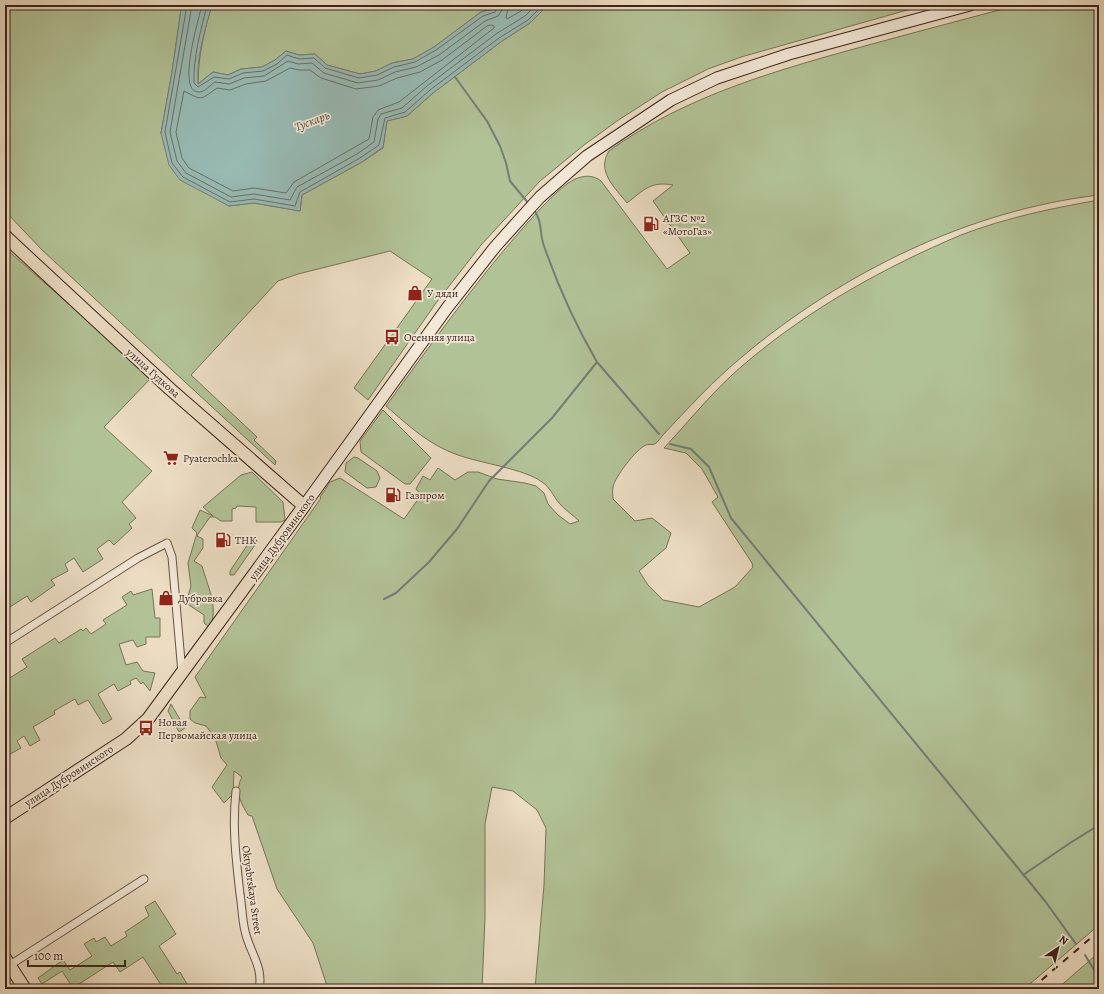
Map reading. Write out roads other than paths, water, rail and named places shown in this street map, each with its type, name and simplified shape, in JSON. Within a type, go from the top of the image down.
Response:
[{"type":"main road","name":"улица Дубровинского","points":[[5,818],[126,739],[151,716],[446,308],[520,216],[587,156],[671,100],[716,78],[789,54],[970,5]]},
{"type":"main road","name":"улица Гудкова","points":[[5,236],[170,389],[304,506]]},
{"type":"main road","points":[[7,962],[25,989]]},
{"type":"street","points":[[5,643],[138,558],[168,543],[172,558],[182,675]]},
{"type":"street","name":"Oktyabrskaya Street","points":[[236,790],[233,818],[234,848],[244,929],[260,970],[261,980],[259,989]]},
{"type":"street","points":[[7,962],[144,879]]},
{"type":"water","name":"Тускарь","points":[[184,5],[212,5],[198,64],[198,84],[213,72],[228,75],[241,69],[262,67],[275,60],[286,51],[299,55],[315,54],[327,65],[360,74],[376,71],[392,63],[413,59],[434,47],[481,12],[493,9],[495,5],[548,5],[530,23],[502,41],[433,93],[407,116],[387,121],[383,147],[362,162],[302,195],[300,211],[254,203],[229,206],[180,180],[169,165],[161,133],[181,10]]},
{"type":"waterway","points":[[455,77],[487,121],[500,146],[510,181],[529,204]]},
{"type":"waterway","points":[[384,599],[396,593],[429,562],[457,529],[489,481],[552,418],[597,362],[561,291],[544,246],[540,222],[533,209]]},
{"type":"waterway","points":[[597,362],[659,434]]},
{"type":"waterway","points":[[670,444],[691,449],[709,467],[731,518],[1045,901],[1076,944]]},
{"type":"waterway","points":[[1023,875],[1099,825]]},
{"type":"waterway","points":[[1085,955],[1099,978]]},
{"type":"railway","points":[[1031,989],[1099,931]]},
{"type":"place","name":"АГЗС №2 «МотоГаз»","points":[[651,224]]},
{"type":"place","name":"У дяди","points":[[415,293]]},
{"type":"place","name":"Осенняя улица","points":[[392,337]]},
{"type":"place","name":"Pyaterochka","points":[[171,458]]},
{"type":"place","name":"Газпром","points":[[393,495]]},
{"type":"place","name":"ТНК","points":[[223,540]]},
{"type":"place","name":"Дубровка","points":[[166,598]]},
{"type":"place","name":"Новая Первомайская улица","points":[[146,728]]}]
